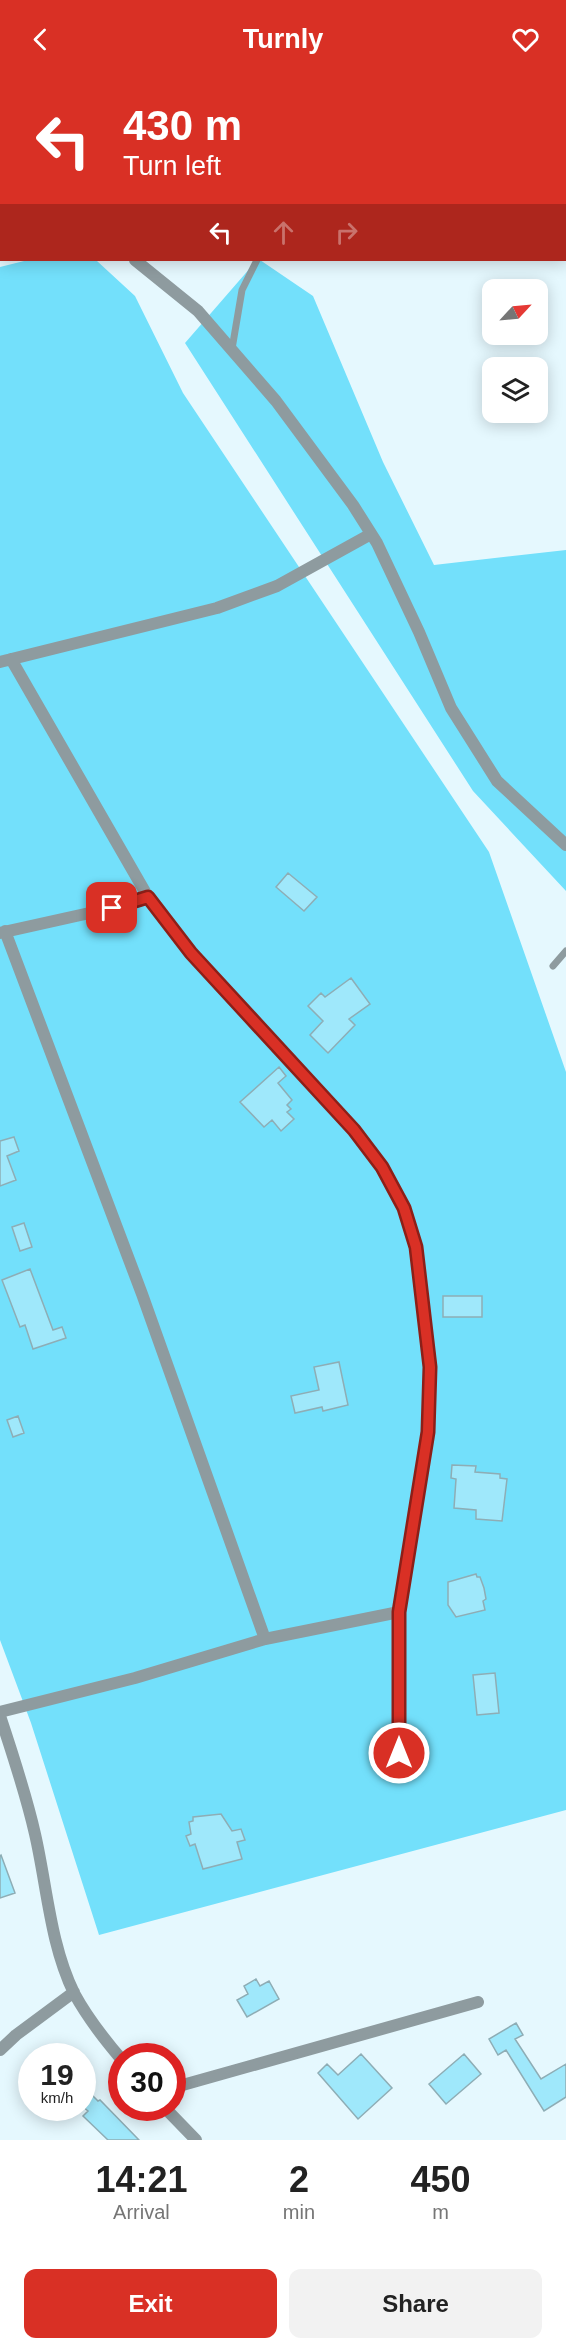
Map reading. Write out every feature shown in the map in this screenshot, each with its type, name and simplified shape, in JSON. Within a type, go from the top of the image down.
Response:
[{"type":"street","points":[[136,261],[198,311],[232,349],[276,401],[353,505],[371,534],[419,632],[451,708],[496,782],[566,845]]},
{"type":"street","points":[[371,534],[278,586],[217,609],[5,660],[148,897],[191,953],[354,1130],[382,1167],[404,1208],[416,1247],[430,1367],[428,1432],[399,1612],[399,1753]]},
{"type":"street","points":[[148,897],[112,908],[3,932],[142,1294],[265,1639]]},
{"type":"street","points":[[108,2043],[74,1992],[57,1941],[26,1797],[0,1714],[135,1678],[265,1639],[399,1612]]},
{"type":"street","points":[[0,2050],[16,2035],[74,1992]]},
{"type":"street","points":[[186,2084],[478,2002]]},
{"type":"street","points":[[178,2121],[196,2140]]},
{"type":"lane","points":[[232,349],[242,290],[256,261]]},
{"type":"lane","points":[[553,966],[566,951]]},
{"type":"shaded area","points":[[24,261],[97,261],[135,296],[183,393],[489,852],[566,1072],[566,1810],[99,1935],[31,1723],[0,1640],[0,267]]},
{"type":"shaded area","points":[[256,261],[261,261],[313,296],[383,462],[434,565],[566,550],[566,891],[473,791],[185,343]]},
{"type":"building","points":[[288,873],[317,897],[304,911],[276,887]]},
{"type":"building","points":[[351,978],[370,1004],[349,1019],[355,1025],[328,1053],[310,1035],[323,1021],[308,1006],[321,993],[325,997]]},
{"type":"building","points":[[279,1067],[286,1076],[278,1083],[292,1100],[287,1105],[291,1109],[287,1112],[294,1119],[281,1131],[272,1120],[264,1127],[240,1102]]},
{"type":"building","points":[[14,1137],[19,1151],[7,1156],[16,1180],[0,1186],[0,1141]]},
{"type":"building","points":[[24,1223],[32,1247],[20,1251],[12,1227]]},
{"type":"building","points":[[30,1269],[53,1330],[62,1327],[66,1338],[33,1349],[25,1325],[20,1327],[2,1280]]},
{"type":"building","points":[[443,1296],[482,1296],[482,1317],[443,1317]]},
{"type":"building","points":[[339,1362],[348,1405],[323,1411],[322,1407],[295,1413],[291,1396],[319,1390],[314,1367]]},
{"type":"building","points":[[18,1416],[24,1433],[13,1437],[7,1420]]},
{"type":"building","points":[[452,1465],[476,1466],[475,1472],[500,1474],[500,1478],[507,1479],[502,1521],[476,1519],[476,1510],[454,1508],[456,1479],[451,1478]]},
{"type":"building","points":[[476,1574],[480,1577],[484,1588],[485,1610],[456,1617],[448,1605],[448,1582]]},
{"type":"building","points":[[495,1673],[499,1713],[477,1715],[473,1675]]},
{"type":"building","points":[[221,1814],[232,1831],[241,1829],[245,1840],[237,1842],[242,1859],[203,1869],[195,1844],[190,1846],[186,1836],[191,1834],[189,1822],[193,1821],[193,1817]]},
{"type":"building","points":[[0,1856],[15,1893],[0,1898]]},
{"type":"building","points":[[256,1979],[260,1986],[269,1981],[279,1999],[247,2017],[237,2000],[248,1994],[244,1986]]},
{"type":"building","points":[[516,2023],[523,2035],[515,2039],[541,2079],[566,2064],[566,2097],[544,2111],[506,2050],[498,2055],[489,2039]]},
{"type":"building","points":[[361,2054],[392,2088],[358,2119],[318,2073],[327,2064],[338,2075]]},
{"type":"building","points":[[464,2054],[481,2074],[446,2104],[429,2084]]},
{"type":"building","points":[[96,2099],[108,2108],[108,2121],[120,2121],[139,2140],[108,2140],[88,2121],[96,2121]]},
{"type":"route","points":[[112,908],[148,897],[191,953],[354,1130],[382,1167],[404,1208],[416,1247],[430,1367],[428,1432],[399,1612],[399,1753]]}]
